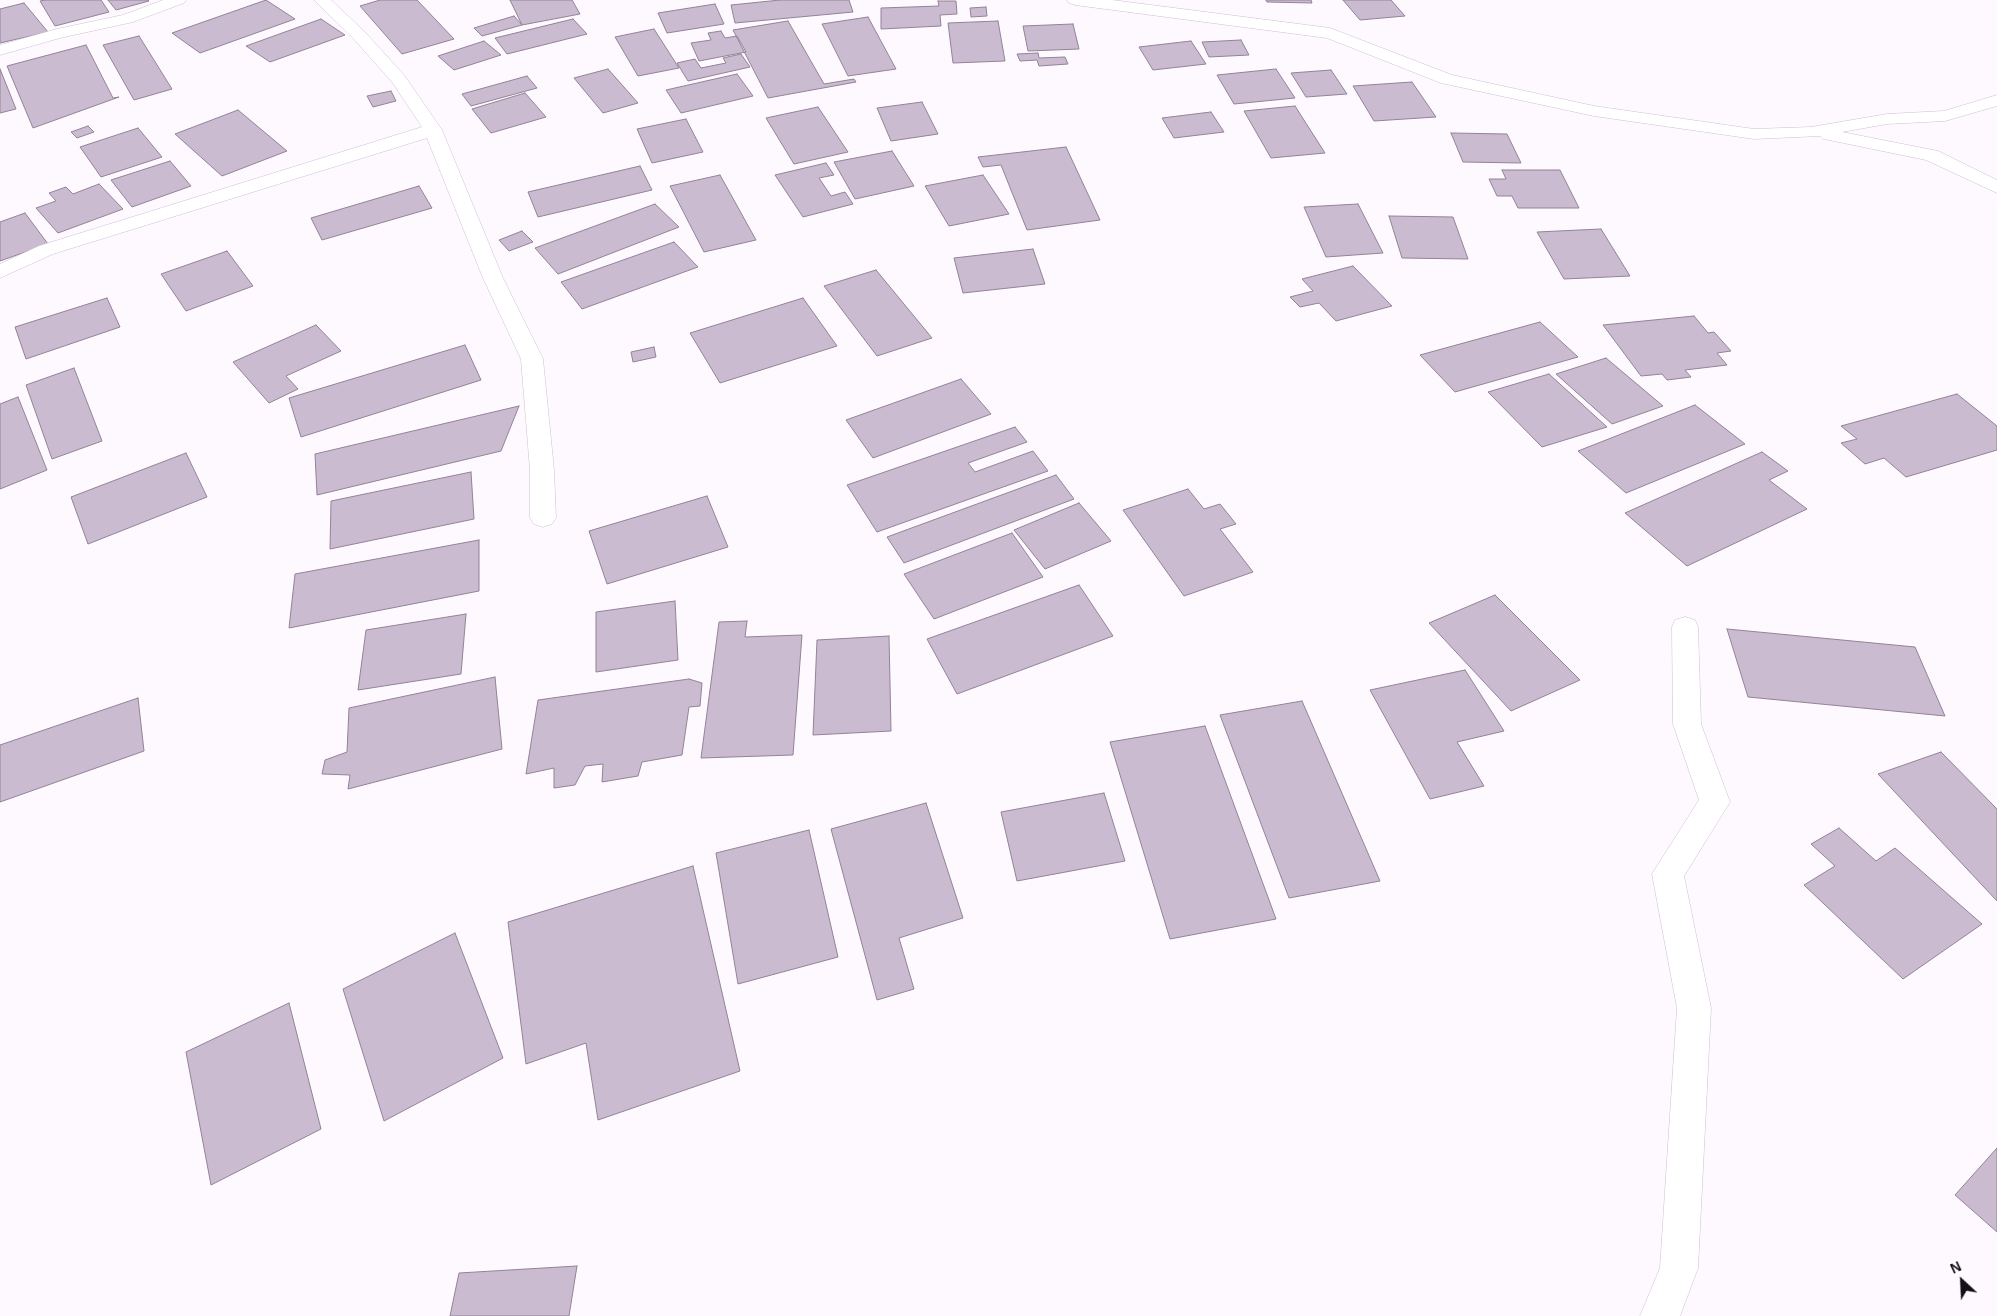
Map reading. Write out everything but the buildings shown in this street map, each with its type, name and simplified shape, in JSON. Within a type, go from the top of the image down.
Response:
[{"type":"street","points":[[0,50],[57,34],[127,19],[178,0]]},
{"type":"street","points":[[322,0],[358,34],[398,79],[434,130],[494,278],[532,359],[542,470],[543,518]]},
{"type":"street","points":[[1075,0],[1330,34],[1447,79],[1594,111],[1754,134],[1810,132],[1887,119],[1945,116],[1997,100]]},
{"type":"street","points":[[0,272],[46,250],[434,130]]},
{"type":"street","points":[[1810,132],[1931,155],[1997,187]]},
{"type":"street","points":[[1660,1316],[1679,1268],[1694,1008],[1668,874],[1715,802],[1687,724],[1685,627]]}]
